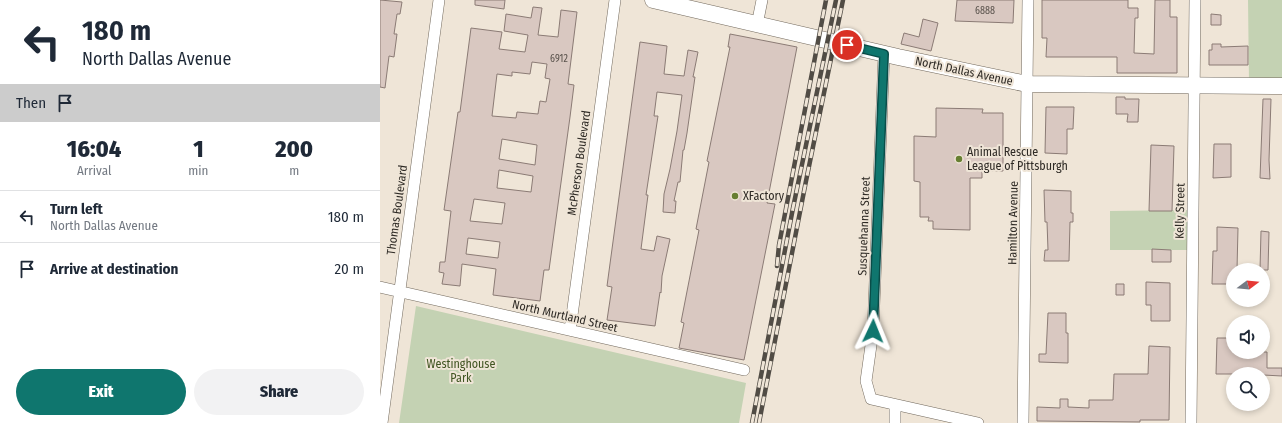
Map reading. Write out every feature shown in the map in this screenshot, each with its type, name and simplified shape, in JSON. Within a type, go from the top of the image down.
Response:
[{"type":"main road","name":"North Dallas Avenue","points":[[653,0],[884,54],[1027,84],[1282,86]]},
{"type":"street","name":"Thomas Boulevard","points":[[382,423],[439,0]]},
{"type":"street","name":"McPherson Boulevard","points":[[570,330],[615,0]]},
{"type":"street","points":[[757,25],[762,0]]},
{"type":"street","name":"Hamilton Avenue","points":[[1023,423],[1028,0]]},
{"type":"street","name":"Kelly Street","points":[[1191,423],[1195,0]]},
{"type":"street","name":"Susquehanna Street","points":[[884,54],[873,331],[866,381],[871,399],[895,405]]},
{"type":"street","name":"North Murtland Street","points":[[380,288],[400,291],[744,370]]},
{"type":"street","points":[[895,423],[895,405],[978,423]]},
{"type":"green space","points":[[1248,0],[1282,0],[1282,82],[1249,82]]},
{"type":"green space","points":[[1190,210],[1190,250],[1110,250],[1110,211]]},
{"type":"green space","name":"Westinghouse Park","points":[[416,306],[746,383],[739,423],[399,423]]},
{"type":"building","points":[[380,0],[402,2],[400,14],[397,14],[394,34],[397,34],[394,57],[389,56],[385,88],[380,87]]},
{"type":"building","points":[[475,0],[505,0],[504,9],[475,5]]},
{"type":"building","points":[[957,0],[1014,0],[1013,23],[955,21]]},
{"type":"building","points":[[1042,0],[1128,0],[1128,8],[1138,8],[1138,18],[1135,18],[1134,53],[1154,54],[1155,0],[1170,0],[1170,17],[1177,17],[1177,73],[1117,73],[1117,57],[1046,57],[1047,38],[1042,38]]},
{"type":"building","points":[[533,7],[542,8],[538,35],[558,37],[561,10],[577,12],[568,84],[574,85],[570,117],[549,270],[544,270],[540,301],[493,295],[496,269],[462,264],[460,286],[442,284],[444,273],[439,272],[440,262],[445,262],[451,211],[444,210],[458,112],[460,112],[471,28],[502,32],[499,49],[525,52],[528,35],[504,31],[506,14],[531,18]],"holes":[[[532,62],[547,64],[545,78],[550,79],[546,102],[540,101],[538,114],[517,112],[516,118],[492,116],[497,74],[512,76],[512,72],[530,74]],[[502,139],[537,145],[535,165],[499,159]],[[499,170],[533,176],[531,192],[497,188]],[[474,199],[505,203],[502,224],[470,221]],[[468,238],[500,242],[498,258],[466,254]]]},
{"type":"building","points":[[1211,14],[1221,15],[1221,25],[1211,25]]},
{"type":"building","points":[[923,19],[938,23],[931,51],[901,44],[904,33],[919,37]]},
{"type":"building","name":"XFactory","points":[[730,34],[797,47],[767,203],[775,204],[744,360],[679,348],[684,323],[681,322],[699,230],[696,229],[709,162],[707,161],[730,47],[728,47]]},
{"type":"building","points":[[640,42],[667,46],[664,74],[684,76],[688,50],[698,52],[693,77],[695,77],[683,150],[680,182],[678,182],[674,201],[676,201],[675,213],[663,212],[664,194],[677,131],[682,95],[657,92],[654,116],[658,116],[646,195],[648,195],[641,249],[654,251],[657,236],[670,239],[662,276],[661,293],[660,292],[655,326],[607,320],[612,287],[607,286]]},
{"type":"building","points":[[1212,44],[1221,44],[1221,47],[1248,46],[1248,65],[1209,65],[1209,50],[1212,50]]},
{"type":"building","points":[[1116,97],[1125,97],[1125,99],[1139,99],[1138,122],[1127,122],[1128,114],[1116,114]]},
{"type":"building","points":[[1263,99],[1271,99],[1269,160],[1270,179],[1260,178]]},
{"type":"building","points":[[1046,107],[1074,107],[1073,129],[1067,129],[1067,154],[1045,153]]},
{"type":"building","name":"Animal Rescue League of Pittsburgh","points":[[936,108],[983,109],[982,113],[1003,113],[1003,171],[982,171],[982,178],[970,178],[970,230],[933,229],[933,221],[928,221],[929,217],[920,217],[920,182],[914,181],[914,136],[936,137]]},
{"type":"building","points":[[1214,144],[1231,144],[1231,177],[1213,178]]},
{"type":"building","points":[[1151,145],[1174,146],[1172,211],[1149,211]]},
{"type":"building","points":[[1044,190],[1071,191],[1071,213],[1073,213],[1073,222],[1070,222],[1069,261],[1044,261],[1045,250],[1048,250]]},
{"type":"building","points":[[1217,227],[1238,228],[1237,263],[1226,263],[1226,284],[1212,284],[1213,251],[1217,251]]},
{"type":"building","points":[[1261,231],[1269,232],[1268,263],[1260,263]]},
{"type":"building","points":[[1152,249],[1171,250],[1171,262],[1152,262]]},
{"type":"building","points":[[1146,282],[1170,283],[1170,321],[1151,321],[1151,305],[1146,305]]},
{"type":"building","points":[[1116,284],[1124,284],[1124,295],[1116,295]]},
{"type":"building","points":[[1048,313],[1066,313],[1068,363],[1039,362],[1039,354],[1046,354]]},
{"type":"building","points":[[1217,338],[1226,338],[1226,359],[1267,359],[1267,367],[1226,367],[1226,374],[1216,374]]},
{"type":"building","points":[[1149,346],[1170,347],[1169,420],[1140,420],[1140,422],[1037,421],[1037,407],[1060,408],[1060,399],[1068,399],[1068,407],[1089,408],[1089,400],[1113,400],[1114,374],[1148,374]]},
{"type":"building","points":[[1270,368],[1282,368],[1282,376],[1270,375]]},
{"type":"railway","points":[[777,266],[779,245],[826,0]]},
{"type":"railway","points":[[752,423],[793,208],[836,0]]},
{"type":"railway","points":[[759,423],[843,0]]},
{"type":"place","name":"Animal Rescue League of Pittsburgh","points":[[959,159]]},
{"type":"place","name":"XFactory","points":[[735,196]]},
{"type":"route","points":[[847,45],[884,54],[873,331]]}]
